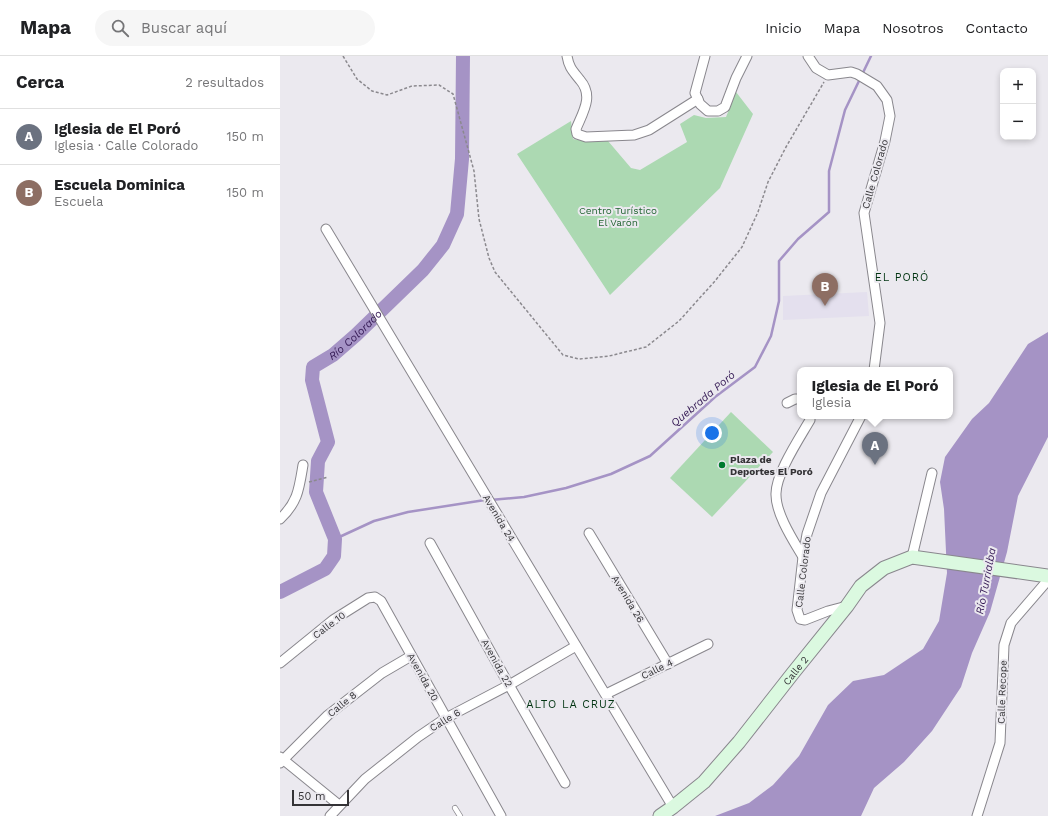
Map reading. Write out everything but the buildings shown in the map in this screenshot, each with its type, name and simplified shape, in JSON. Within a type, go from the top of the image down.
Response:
[{"type":"main road","points":[[912,557],[1048,576]]},
{"type":"main road","name":"Calle 2","points":[[660,816],[704,782],[739,742],[847,606],[861,586],[884,568],[912,557]]},
{"type":"street","points":[[567,56],[572,72],[581,80],[587,91],[588,102],[576,129],[578,134],[586,137],[634,135],[649,130],[698,99]]},
{"type":"street","points":[[705,56],[695,93],[700,104],[708,111],[718,111],[725,107],[736,78],[747,56]]},
{"type":"street","points":[[808,56],[816,68],[828,75]]},
{"type":"street","name":"Calle Colorado","points":[[828,75],[851,72],[858,74],[877,86],[887,100],[890,116],[885,141],[864,213],[880,323],[874,367]]},
{"type":"street","name":"Avenida 24","points":[[326,229],[673,807]]},
{"type":"street","points":[[788,403],[797,399]]},
{"type":"street","points":[[803,557],[781,518],[776,496],[778,479],[810,419]]},
{"type":"street","name":"Calle Colorado","points":[[847,606],[828,611],[805,620],[800,619],[797,610],[807,534],[821,493],[859,419]]},
{"type":"street","points":[[280,519],[289,511],[298,493],[303,465]]},
{"type":"street","points":[[912,557],[932,473]]},
{"type":"street","name":"Avenida 26","points":[[589,533],[668,664]]},
{"type":"street","name":"Avenida 22","points":[[430,543],[565,783]]},
{"type":"street","name":"Calle Recope","points":[[977,816],[1000,742],[1004,645],[1011,623],[1048,580]]},
{"type":"street","name":"Calle 10","points":[[280,663],[333,620],[368,598],[375,597],[381,600]]},
{"type":"street","name":"Avenida 20","points":[[381,600],[500,816]]},
{"type":"street","name":"Calle 4","points":[[606,694],[708,644]]},
{"type":"street","name":"Calle 6","points":[[330,816],[365,779],[418,737],[446,718],[509,685],[576,646]]},
{"type":"street","name":"Calle 8","points":[[281,760],[328,715],[382,672],[411,656]]},
{"type":"street","points":[[281,760],[339,805]]},
{"type":"lane","points":[[455,808],[460,816]]},
{"type":"path","points":[[343,56],[357,79],[372,91],[387,95],[412,86],[439,85],[453,94],[474,172],[479,219],[488,258],[495,272],[564,355],[578,359],[609,356],[646,348],[679,321],[715,281],[742,247],[758,212],[768,182],[786,147],[828,75]]},
{"type":"path","points":[[313,481],[328,477]]},
{"type":"shaded area","points":[[867,292],[869,316],[783,320],[783,296]]},
{"type":"green space","name":"Centro Turístico El Varón","points":[[736,92],[753,114],[720,188],[610,295],[517,154],[571,121],[573,139],[590,142],[608,141],[631,168],[640,170],[687,142],[680,124],[694,115],[706,118],[726,117]]},
{"type":"green space","name":"Plaza de Deportes El Poró","points":[[731,412],[773,452],[712,517],[670,478]]},
{"type":"water","name":"Río Turrialba","points":[[1048,332],[1048,437],[1018,496],[1007,552],[990,612],[972,653],[961,687],[932,731],[904,762],[874,788],[861,816],[715,816],[749,803],[773,785],[799,756],[828,705],[853,681],[884,675],[923,649],[939,621],[947,573],[944,509],[940,482],[945,457],[972,419],[989,403],[1028,344]]},
{"type":"waterway","name":"Río Colorado","points":[[280,592],[325,569],[334,556],[335,539],[316,492],[318,461],[328,442],[312,380],[313,367],[333,355],[356,335],[423,270],[443,245],[457,214],[462,159],[463,56]]},
{"type":"waterway","name":"Quebrada Poró","points":[[490,500],[524,497],[566,488],[611,474],[650,456],[715,397],[755,367],[771,336],[779,301],[779,261],[798,239],[829,212],[829,171],[845,110],[871,56]]},
{"type":"waterway","name":"Quebrada Poró","points":[[335,539],[374,521],[408,512],[485,500]]},
{"type":"place","name":"Escuela Dominica","points":[[825,306]]},
{"type":"place","name":"Plaza de Deportes El Poró","points":[[722,465]]},
{"type":"place","name":"Iglesia de El Poró","points":[[875,465]]},
{"type":"district","name":"EL PORÓ","points":[[902,277]]},
{"type":"district","name":"ALTO LA CRUZ","points":[[571,704]]}]
